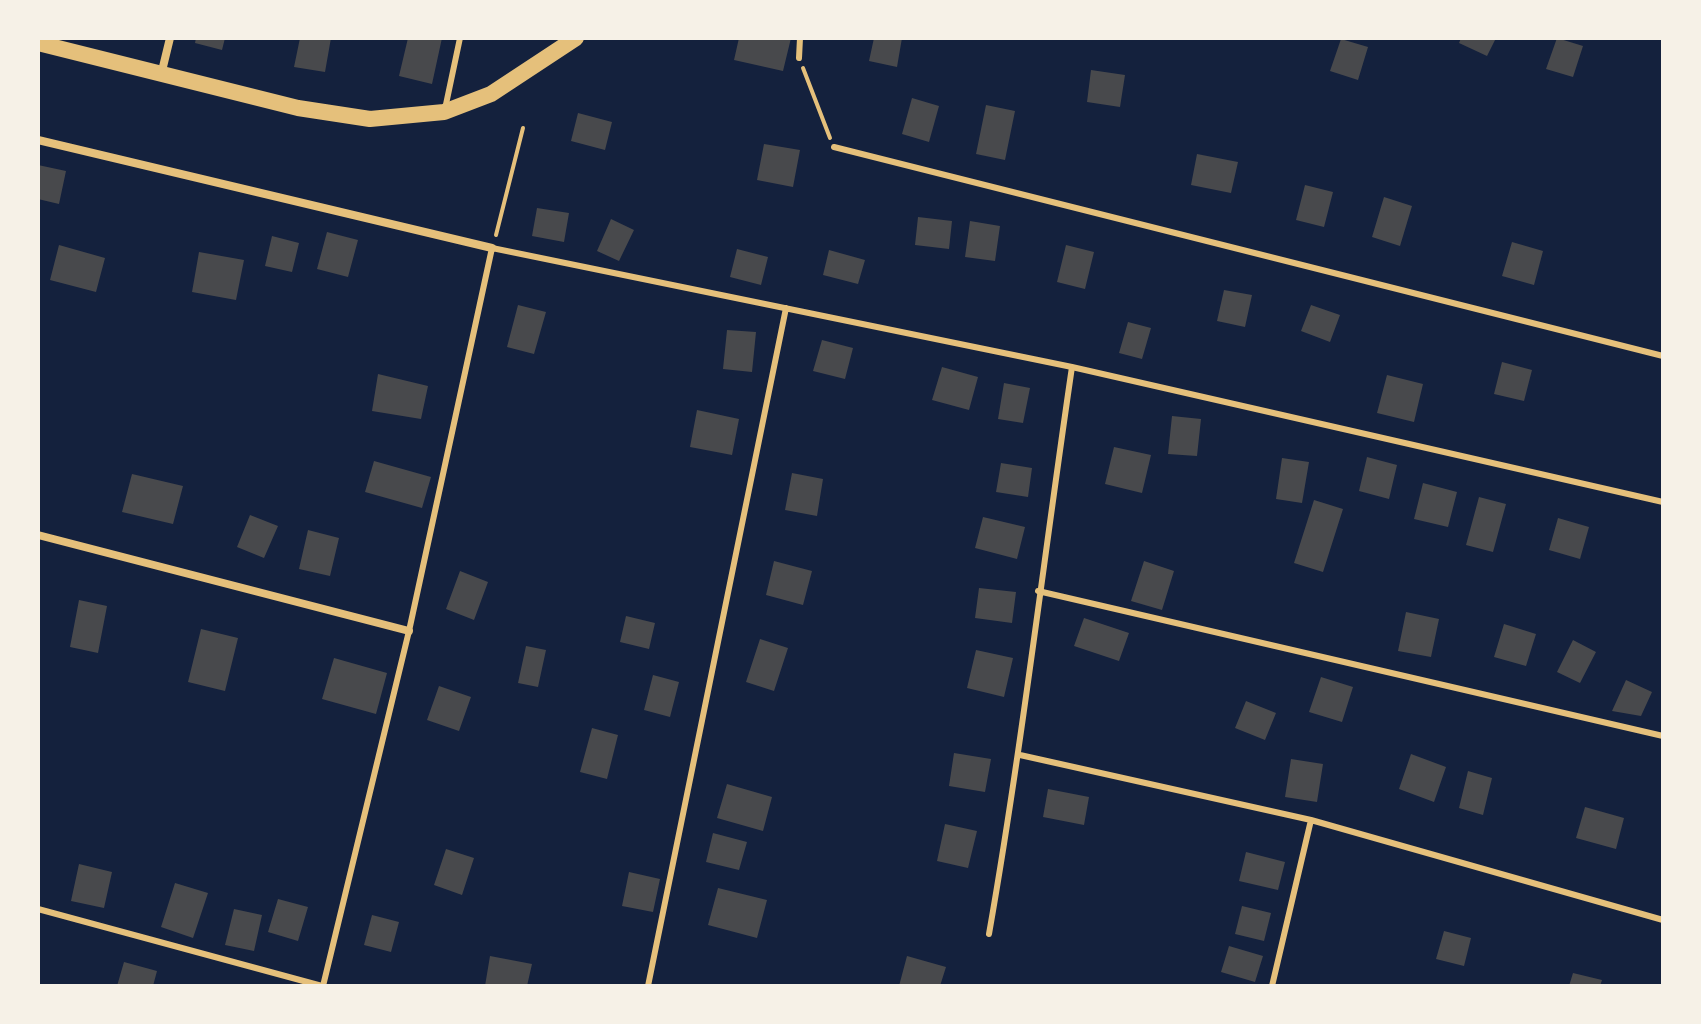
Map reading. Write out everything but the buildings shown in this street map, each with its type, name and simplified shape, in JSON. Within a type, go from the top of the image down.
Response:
[{"type":"main road","points":[[38,43],[298,108],[370,119],[444,112],[491,94],[576,38]]},
{"type":"street","points":[[161,76],[170,38]]},
{"type":"street","points":[[38,140],[492,248]]},
{"type":"street","points":[[38,535],[409,631]]},
{"type":"lane","points":[[444,112],[460,38]]},
{"type":"lane","points":[[799,58],[800,38]]},
{"type":"lane","points":[[834,147],[1663,356]]},
{"type":"lane","points":[[38,909],[322,986],[409,631],[492,248],[1072,367],[1663,502]]},
{"type":"lane","points":[[648,986],[786,308]]},
{"type":"lane","points":[[989,934],[1020,755],[1038,591],[1072,367]]},
{"type":"lane","points":[[1038,591],[1663,736]]},
{"type":"lane","points":[[1020,755],[1311,820],[1663,920]]},
{"type":"lane","points":[[1272,986],[1311,820]]},
{"type":"path","points":[[799,58],[834,147]]},
{"type":"path","points":[[492,248],[523,128]]}]
